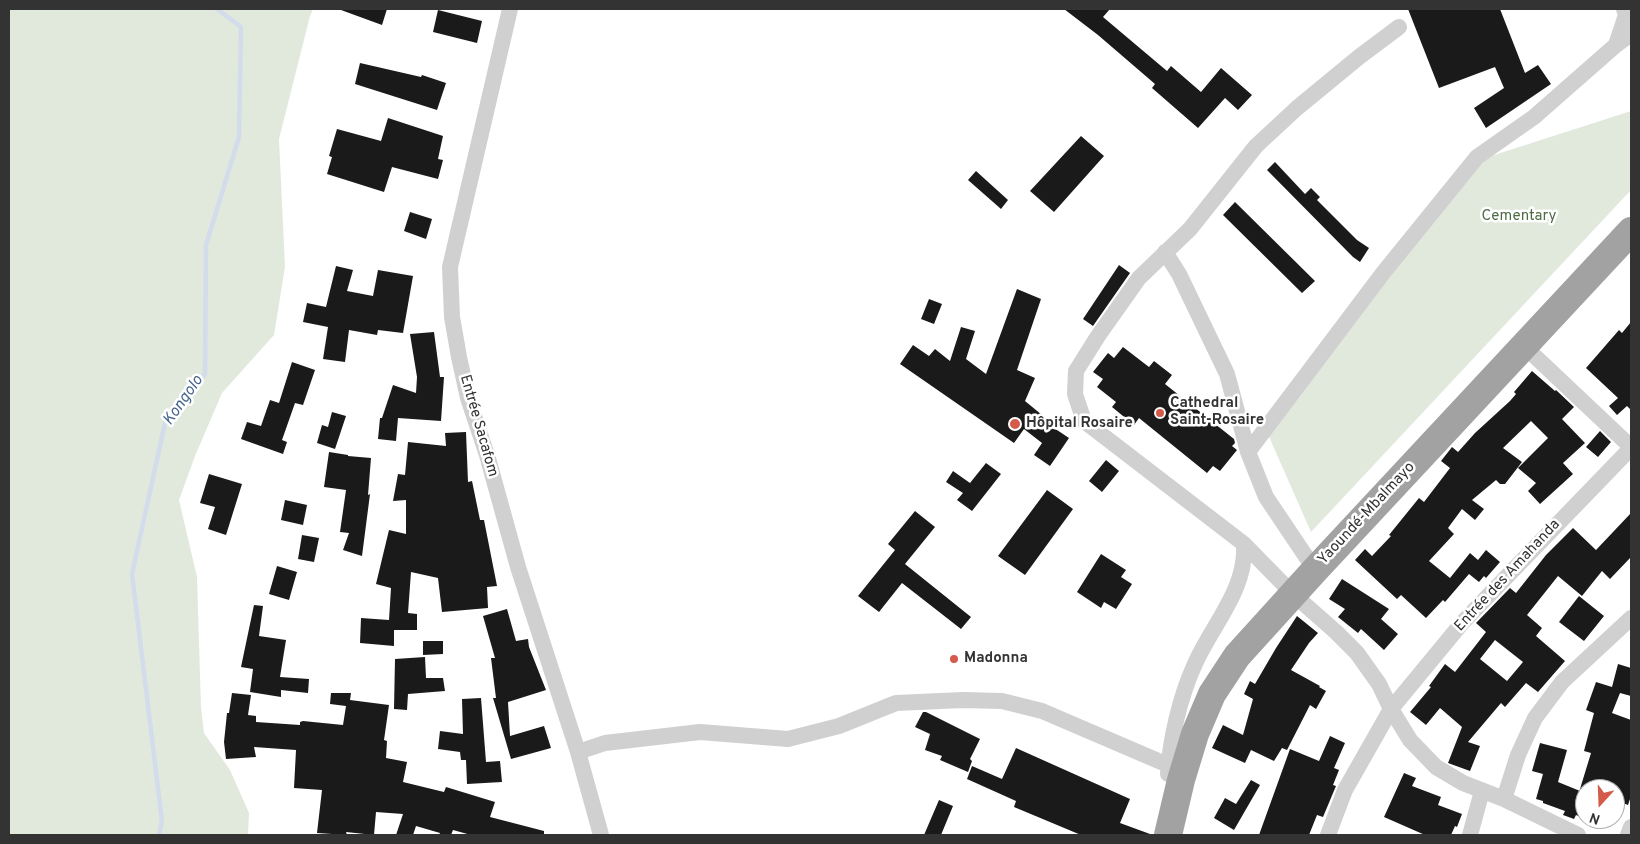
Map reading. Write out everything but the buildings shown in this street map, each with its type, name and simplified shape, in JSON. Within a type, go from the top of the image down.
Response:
[{"type":"highway","name":"Yaoundé-Mbalmayo","points":[[1167,835],[1195,734],[1212,694],[1237,656],[1631,231]]},
{"type":"street","name":"Entrée Sacafom","points":[[510,9],[450,267],[452,317],[468,398],[521,576],[578,752],[601,835]]},
{"type":"street","points":[[1616,45],[1626,15],[1624,9]]},
{"type":"street","points":[[1400,27],[1359,57],[1256,146],[1190,229],[1139,278],[1076,371],[1075,394],[1084,421],[1244,544],[1293,594],[1357,653],[1379,684],[1390,709],[1410,740],[1436,767],[1463,783],[1504,799],[1578,835]]},
{"type":"street","points":[[1248,452],[1383,273],[1476,157],[1534,117],[1631,34]]},
{"type":"street","points":[[1165,252],[1179,274],[1227,374],[1248,452],[1266,497],[1315,570]]},
{"type":"street","points":[[1524,346],[1631,447]]},
{"type":"street","name":"Entrée des Amahanda","points":[[1328,835],[1345,790],[1390,709],[1462,623],[1631,447]]},
{"type":"street","points":[[1167,835],[1168,765],[1180,705],[1194,665],[1233,597],[1245,558],[1244,544]]},
{"type":"street","points":[[1504,799],[1518,755],[1535,718],[1562,682],[1631,618]]},
{"type":"street","points":[[578,752],[605,743],[700,732],[788,739],[838,726],[896,703],[963,700],[1002,701],[1042,711],[1168,765]]},
{"type":"street","points":[[1470,835],[1482,791]]},
{"type":"street","points":[[1628,835],[1631,827]]},
{"type":"green space","points":[[9,9],[313,9],[279,139],[285,267],[274,335],[222,393],[195,456],[179,500],[197,577],[201,708],[204,733],[230,770],[249,813],[248,835],[9,835]]},
{"type":"green space","name":"Cementary","points":[[1631,111],[1631,190],[1311,532],[1263,423],[1485,158]]},
{"type":"waterway","name":"Kongolo","points":[[159,835],[162,821],[132,574],[165,423],[205,374],[206,245],[239,137],[241,27],[217,9]]},
{"type":"place","name":"Cathedral Saint-Rosaire","points":[[1160,413]]},
{"type":"place","name":"Hôpital Rosaire","points":[[1015,424]]},
{"type":"place","name":"Madonna","points":[[954,659]]}]
